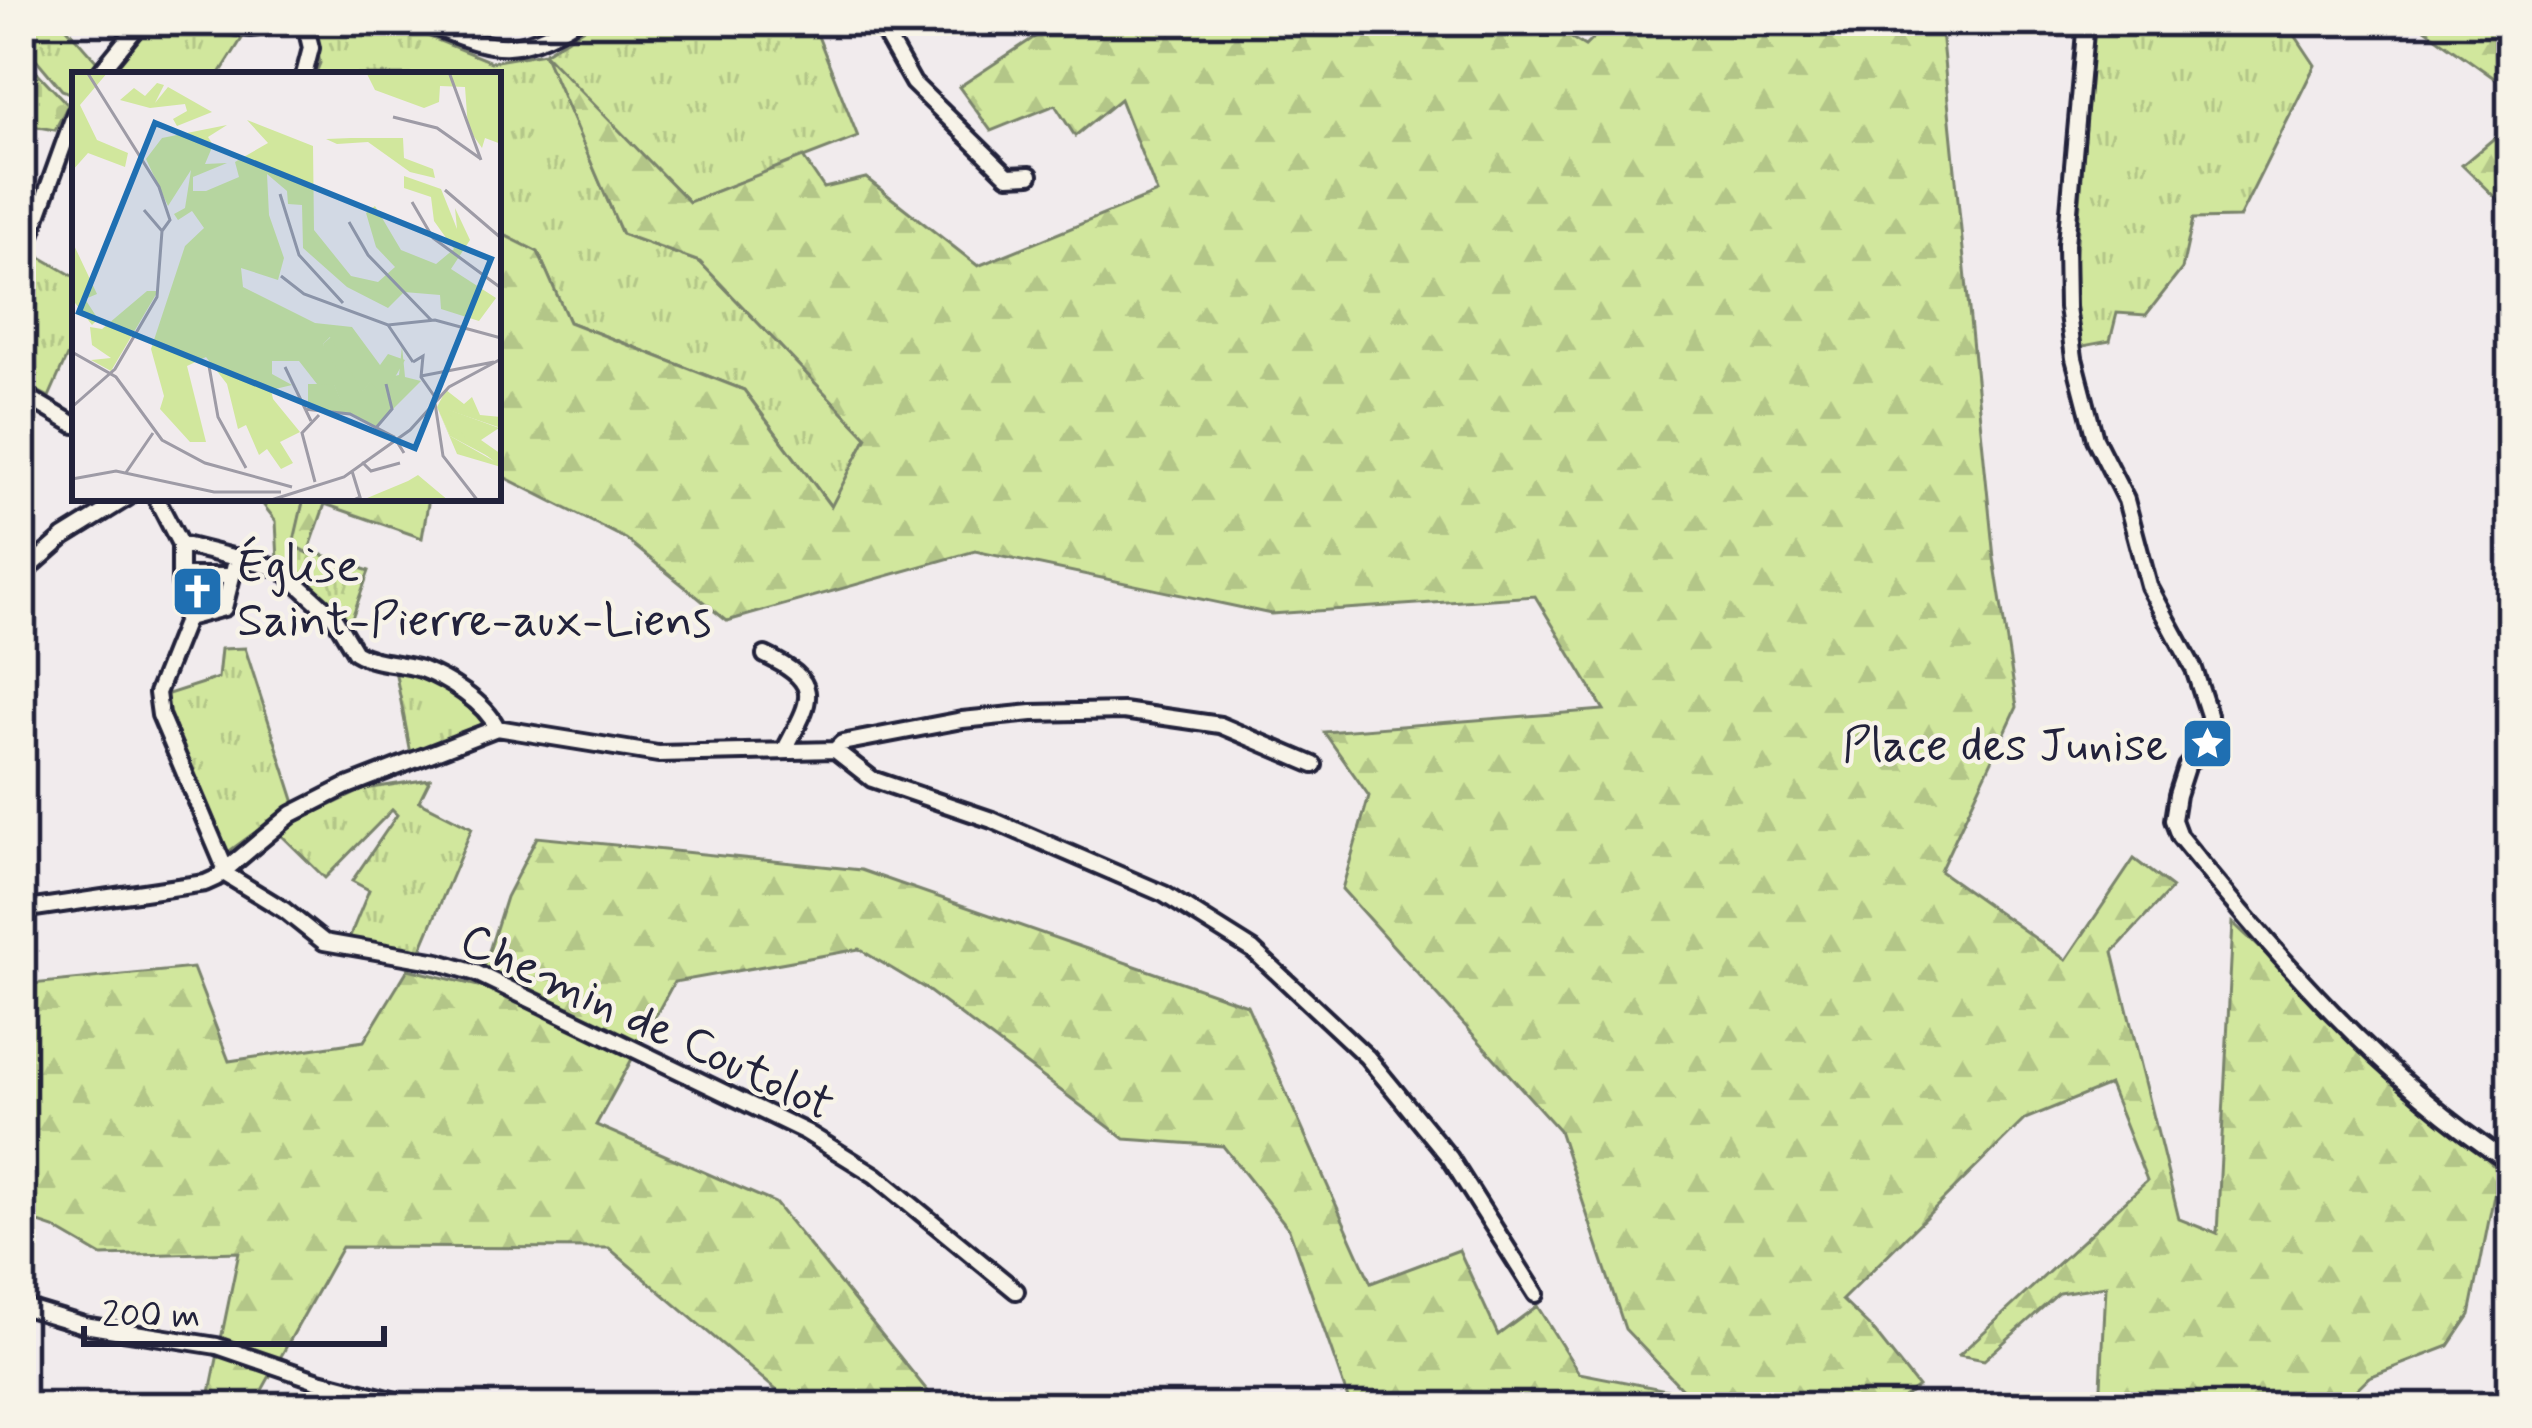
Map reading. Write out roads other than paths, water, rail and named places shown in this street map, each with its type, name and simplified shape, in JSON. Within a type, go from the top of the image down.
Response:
[{"type":"street","points":[[100,72],[142,21]]},
{"type":"street","points":[[187,21],[250,28],[309,22],[311,48],[305,72]]},
{"type":"street","points":[[417,21],[506,49],[544,40],[574,21]]},
{"type":"street","points":[[878,21],[913,83],[970,135],[994,167],[1008,176],[1030,175]]},
{"type":"street","points":[[2086,21],[2066,244],[2067,307],[2074,358],[2095,439],[2126,500],[2149,586],[2194,669],[2209,715],[2207,743],[2186,767],[2177,795],[2174,820],[2179,836],[2273,950],[2342,1022],[2457,1128],[2511,1163]]},
{"type":"street","points":[[21,262],[72,121]]},
{"type":"street","points":[[21,393],[72,422]]},
{"type":"street","points":[[21,575],[64,537],[122,501]]},
{"type":"street","points":[[158,501],[180,544],[187,618],[157,693],[160,716],[224,870]]},
{"type":"street","points":[[180,544],[281,569],[334,617],[355,652],[423,670],[474,702],[497,728]]},
{"type":"street","points":[[187,618],[224,608],[237,556]]},
{"type":"street","points":[[180,576],[232,576]]},
{"type":"street","points":[[766,655],[788,666],[810,691],[810,701],[784,751]]},
{"type":"street","points":[[835,750],[842,743],[962,720],[1032,712],[1123,711],[1220,725],[1314,765]]},
{"type":"street","points":[[21,910],[205,883],[292,814],[345,787],[497,728],[658,754],[835,750],[872,779],[992,820],[1164,894],[1253,950],[1367,1057],[1450,1158],[1536,1294]]},
{"type":"street","name":"Chemin de Coutolot","points":[[224,870],[324,942],[476,973],[787,1121],[875,1175],[1016,1291]]},
{"type":"street","points":[[21,1306],[84,1325],[217,1346],[319,1381],[419,1407]]},
{"type":"place","name":"Église Saint-Pierre-aux-Liens","points":[[198,591]]},
{"type":"place","name":"Place des Junise","points":[[2207,743]]}]
